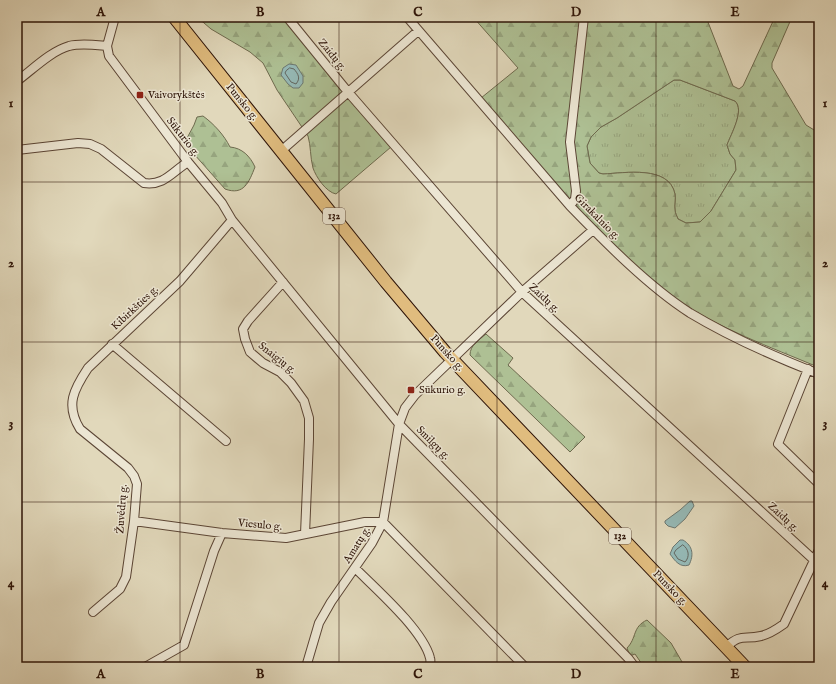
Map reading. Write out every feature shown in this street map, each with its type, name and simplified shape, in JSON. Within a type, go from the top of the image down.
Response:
[{"type":"main road","name":"Punsko g.","points":[[174,17],[386,282],[452,359],[745,667]]},
{"type":"street","points":[[17,82],[58,50],[70,46],[82,45],[107,46],[115,17]]},
{"type":"street","name":"Zaidų g.","points":[[287,17],[348,92],[522,292],[817,561]]},
{"type":"street","name":"Girakalnio g.","points":[[407,17],[570,206],[593,230],[641,274],[689,312],[732,337],[819,374]]},
{"type":"street","points":[[570,206],[575,199],[576,191],[570,142],[584,17]]},
{"type":"street","points":[[281,151],[418,31]]},
{"type":"street","name":"Sūkurio g.","points":[[107,46],[109,56],[113,62],[188,162],[222,202],[232,220]]},
{"type":"street","points":[[17,150],[78,143],[90,144],[100,149],[144,182],[153,184],[168,178],[177,169],[188,162]]},
{"type":"street","name":"Smilgų g.","points":[[232,220],[399,424],[628,658],[635,667]]},
{"type":"street","name":"Kibirkšties g.","points":[[75,420],[72,409],[73,395],[79,381],[88,368],[180,281],[232,220]]},
{"type":"street","name":"Amatų g.","points":[[306,667],[319,623],[331,602],[372,543],[383,522],[399,424],[405,408],[415,395],[522,292],[593,230]]},
{"type":"street","name":"Snaigių g.","points":[[283,282],[248,320],[243,329],[244,339],[250,352],[263,363],[280,372],[292,383],[304,401],[308,418],[309,439],[305,534]]},
{"type":"street","points":[[112,344],[226,441]]},
{"type":"street","points":[[808,369],[778,444],[819,484]]},
{"type":"street","name":"Žuvėdrų g.","points":[[75,420],[80,429],[128,468],[134,476],[137,484],[134,521],[126,577],[120,589],[93,612]]},
{"type":"street","name":"Viesulo g.","points":[[134,521],[222,533],[286,538],[365,522],[383,522]]},
{"type":"street","points":[[383,522],[525,667]]},
{"type":"street","points":[[145,667],[184,645],[214,551],[222,533]]},
{"type":"street","points":[[726,647],[735,639],[761,636],[774,632],[784,624],[817,561],[819,550]]},
{"type":"street","points":[[355,568],[407,621],[422,641],[430,658],[430,667]]},
{"type":"green space","points":[[197,17],[283,17],[391,147],[336,194],[332,193],[316,176],[311,160],[308,136],[277,90],[263,63],[250,52],[211,29]]},
{"type":"green space","points":[[473,17],[706,17],[733,86],[739,89],[743,86],[775,17],[792,17],[772,63],[772,68],[806,125],[819,133],[818,367],[728,329],[693,310],[661,288],[617,248],[565,193],[481,98],[518,68]],"holes":[[[674,80],[680,80],[735,101],[739,110],[727,145],[730,154],[735,160],[736,170],[711,211],[700,222],[686,223],[678,219],[675,211],[675,194],[671,185],[664,178],[634,172],[599,173],[590,163],[587,146],[591,137],[601,127]]]},
{"type":"green space","points":[[674,80],[680,80],[735,101],[739,110],[727,145],[730,154],[735,160],[736,170],[711,211],[700,222],[686,223],[678,219],[675,211],[675,194],[671,185],[664,178],[634,172],[603,174],[599,173],[590,163],[587,146],[591,137],[601,127]]},
{"type":"green space","points":[[203,116],[225,138],[230,147],[242,151],[248,156],[255,167],[245,186],[237,191],[225,189],[194,154],[186,140],[197,117]]},
{"type":"green space","points":[[486,334],[513,358],[508,365],[585,437],[570,452],[470,355],[470,351],[473,346]]},
{"type":"green space","points":[[647,620],[671,643],[685,667],[644,667],[635,654],[630,656],[627,648],[639,626]]},
{"type":"water","points":[[289,64],[296,65],[303,76],[303,83],[299,88],[293,88],[281,75],[283,68]]},
{"type":"water","points":[[692,501],[694,506],[685,519],[675,528],[668,526],[665,523],[665,521]]},
{"type":"water","points":[[680,540],[686,542],[692,551],[692,558],[689,565],[686,566],[680,565],[670,554],[673,547]]},
{"type":"place","name":"Vaivorykštės","points":[[140,95]]},
{"type":"place","name":"Sūkurio g.","points":[[411,390]]}]
